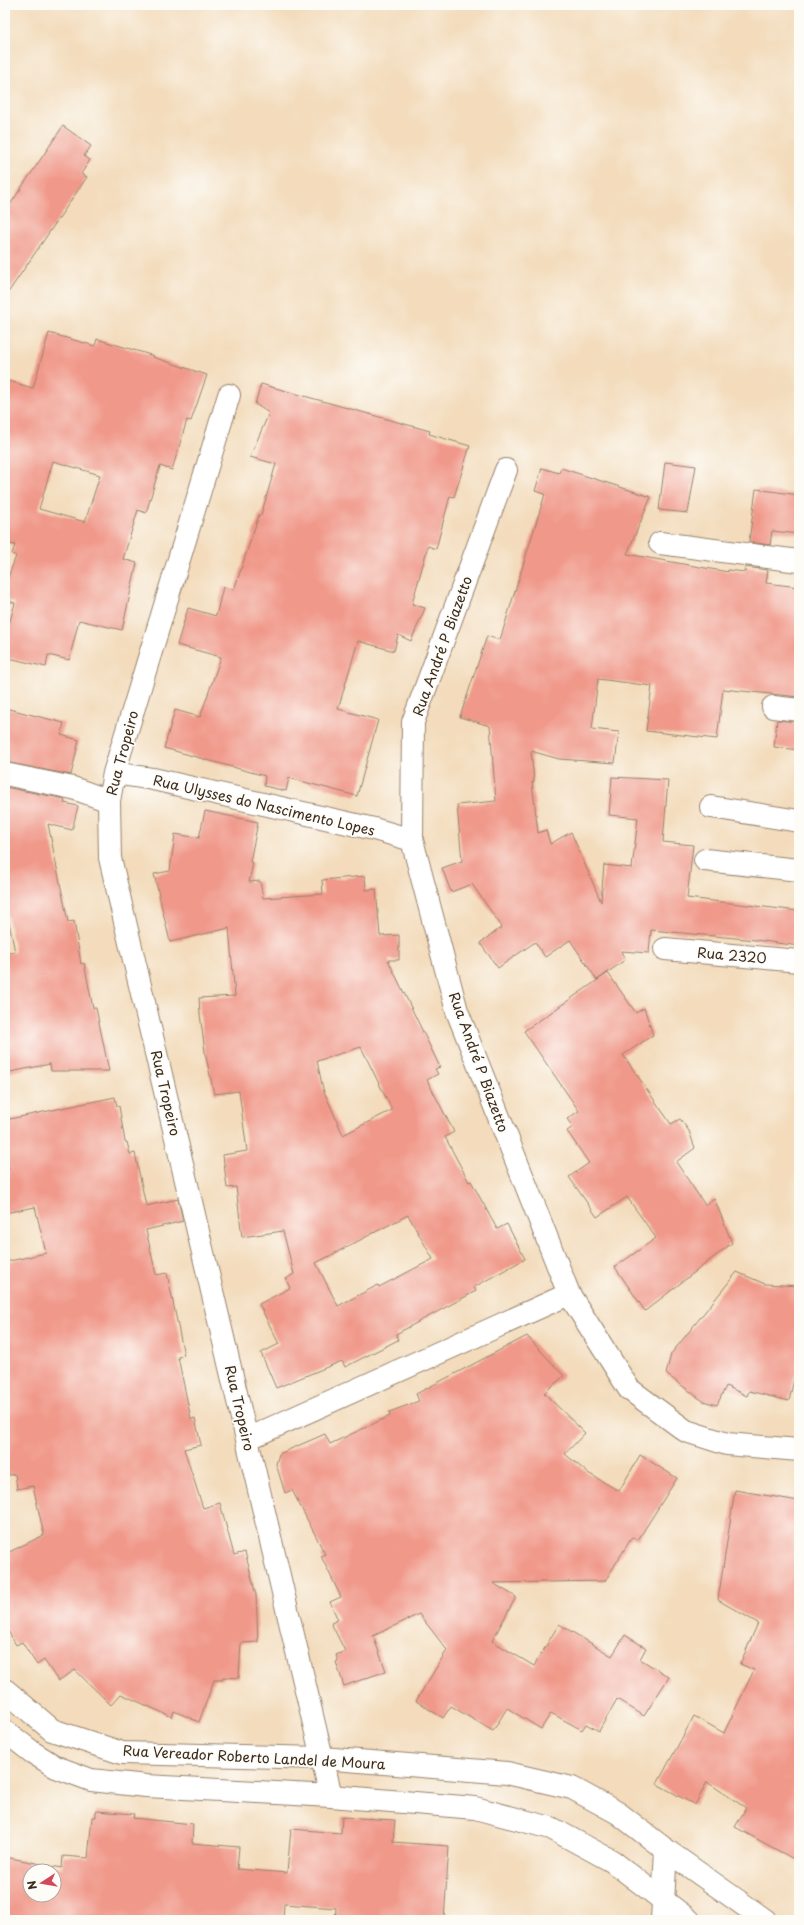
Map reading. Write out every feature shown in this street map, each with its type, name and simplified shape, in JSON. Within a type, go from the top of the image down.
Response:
[{"type":"street","name":"Rua Tropeiro","points":[[229,395],[114,773],[109,801],[110,858],[331,1796]]},
{"type":"street","name":"Rua André P Biazetto","points":[[506,470],[413,722],[412,840],[457,1011],[569,1294],[629,1389],[686,1431],[727,1444],[799,1450]]},
{"type":"street","points":[[660,543],[799,561]]},
{"type":"street","points":[[773,707],[799,710]]},
{"type":"street","name":"Rua Ulysses do Nascimento Lopes","points":[[114,773],[160,781],[374,829],[412,840]]},
{"type":"street","points":[[5,774],[73,788],[109,801]]},
{"type":"street","points":[[711,807],[799,821]]},
{"type":"street","points":[[705,860],[799,870]]},
{"type":"street","name":"Rua 2320","points":[[665,949],[799,961]]},
{"type":"street","points":[[247,1439],[569,1294]]},
{"type":"street","name":"Rua Vereador Roberto Landel de Moura","points":[[5,1690],[52,1730],[122,1753],[322,1758],[507,1773],[572,1788],[618,1813],[666,1850],[765,1920]]},
{"type":"street","points":[[5,1731],[56,1768],[91,1780],[146,1786],[331,1796],[475,1808],[551,1828],[612,1861],[663,1910],[690,1920]]},
{"type":"street","points":[[663,1910],[666,1850]]},
{"type":"building","points":[[63,126],[91,146],[84,156],[90,160],[81,174],[87,177],[5,297],[5,212]]},
{"type":"building","points":[[49,333],[95,346],[97,339],[154,356],[153,357],[207,375],[191,421],[187,420],[172,470],[160,466],[146,513],[138,510],[123,559],[137,563],[122,630],[79,620],[69,660],[48,655],[46,667],[5,657],[5,638],[15,603],[5,600],[5,586],[16,556],[12,554],[15,545],[5,543],[5,380],[33,388]],"holes":[[[53,461],[100,475],[85,522],[39,509]]]},
{"type":"building","points":[[261,384],[430,431],[429,434],[470,446],[454,497],[450,496],[436,549],[428,546],[412,604],[425,608],[411,641],[398,635],[394,651],[358,641],[338,709],[378,720],[357,796],[289,778],[286,791],[264,786],[265,776],[164,748],[175,710],[200,717],[221,657],[177,645],[188,608],[216,616],[223,587],[234,590],[259,515],[261,515],[276,464],[250,457],[269,413],[255,404]]},
{"type":"building","points":[[665,462],[696,466],[688,513],[659,510]]},
{"type":"building","points":[[542,468],[559,473],[561,468],[651,497],[627,554],[728,572],[728,570],[745,572],[745,567],[768,570],[766,583],[799,587],[799,697],[723,689],[717,739],[646,731],[652,686],[598,679],[592,729],[619,732],[615,763],[559,759],[531,751],[534,782],[532,782],[538,833],[546,830],[550,844],[571,832],[601,902],[604,865],[632,868],[638,818],[609,815],[612,777],[668,780],[663,842],[693,845],[687,898],[799,911],[799,946],[756,940],[651,930],[649,953],[621,951],[625,960],[597,980],[570,940],[545,957],[535,942],[498,968],[480,943],[502,927],[472,884],[451,892],[442,868],[462,861],[457,805],[496,801],[490,726],[460,717],[487,636],[500,640],[545,494],[535,491]]},
{"type":"building","points":[[756,489],[799,495],[799,534],[772,531],[770,545],[749,542]]},
{"type":"building","points":[[5,708],[64,723],[61,735],[79,740],[71,775],[5,762]]},
{"type":"building","points":[[777,720],[799,722],[799,750],[774,747]]},
{"type":"building","points":[[5,787],[65,799],[64,803],[78,806],[72,830],[48,824],[68,922],[74,921],[81,964],[84,963],[93,1008],[96,1008],[109,1071],[51,1071],[50,1064],[5,1073],[5,954],[15,952],[5,903]]},
{"type":"building","points":[[205,811],[258,822],[250,862],[253,863],[249,882],[260,881],[263,898],[323,894],[322,880],[365,876],[366,890],[376,889],[380,936],[399,935],[399,960],[388,960],[440,1067],[435,1069],[438,1074],[427,1080],[454,1132],[445,1137],[469,1182],[471,1181],[497,1229],[507,1224],[525,1259],[474,1287],[476,1291],[396,1334],[398,1340],[345,1367],[342,1361],[276,1388],[261,1353],[279,1344],[259,1304],[290,1288],[286,1279],[294,1274],[283,1231],[242,1237],[236,1187],[227,1188],[223,1155],[247,1151],[239,1091],[214,1094],[205,1052],[200,1014],[199,998],[235,996],[229,928],[170,942],[154,874],[170,871],[175,834],[199,838]],"holes":[[[361,1047],[392,1110],[343,1135],[323,1089],[317,1061]],[[408,1215],[433,1259],[338,1306],[316,1263]]]},
{"type":"building","points":[[608,973],[636,1013],[644,1008],[653,1035],[623,1055],[671,1124],[680,1119],[689,1131],[695,1148],[676,1162],[705,1205],[714,1198],[732,1243],[645,1311],[615,1267],[656,1238],[627,1197],[597,1217],[569,1177],[589,1163],[567,1131],[573,1127],[567,1119],[579,1111],[524,1031]]},
{"type":"building","points":[[115,1097],[117,1106],[119,1106],[125,1142],[127,1142],[130,1154],[135,1153],[146,1206],[178,1199],[183,1221],[146,1230],[156,1275],[167,1273],[184,1355],[178,1357],[191,1419],[195,1418],[201,1445],[184,1449],[203,1508],[220,1503],[234,1555],[245,1552],[256,1595],[258,1642],[241,1643],[239,1678],[223,1677],[222,1680],[214,1680],[199,1722],[174,1711],[172,1717],[121,1694],[111,1705],[75,1670],[58,1681],[44,1660],[37,1665],[22,1642],[16,1645],[5,1625],[5,1554],[44,1535],[33,1486],[17,1489],[15,1474],[5,1476],[5,1262],[46,1253],[35,1207],[5,1213],[5,1170],[9,1169],[5,1145],[5,1120]]},
{"type":"building","points":[[737,1272],[765,1284],[799,1286],[799,1376],[795,1375],[789,1401],[749,1391],[747,1396],[726,1386],[717,1405],[703,1401],[666,1374],[671,1354]]},
{"type":"building","points":[[527,1336],[564,1376],[544,1393],[585,1433],[565,1454],[588,1473],[619,1491],[640,1455],[677,1478],[638,1540],[632,1537],[605,1581],[493,1583],[516,1597],[492,1641],[534,1666],[559,1624],[612,1656],[625,1635],[646,1648],[640,1659],[669,1677],[644,1716],[617,1699],[599,1731],[586,1724],[582,1730],[551,1713],[541,1729],[507,1708],[493,1731],[451,1706],[443,1718],[416,1701],[447,1650],[419,1614],[373,1636],[386,1671],[344,1686],[336,1662],[338,1661],[336,1655],[345,1651],[331,1623],[338,1620],[330,1602],[341,1597],[321,1556],[325,1554],[292,1490],[285,1493],[276,1464],[279,1454],[325,1434],[330,1444],[390,1416],[389,1412],[419,1401],[416,1394]]},
{"type":"building","points":[[735,1490],[799,1501],[799,1862],[735,1827],[746,1808],[707,1782],[695,1805],[657,1784],[694,1716],[724,1733],[754,1670],[740,1664],[758,1623],[718,1600]]},
{"type":"building","points":[[96,1811],[134,1814],[133,1818],[193,1824],[192,1843],[239,1847],[237,1869],[287,1873],[291,1829],[341,1833],[342,1817],[395,1820],[393,1842],[449,1846],[444,1920],[335,1920],[336,1908],[284,1904],[283,1920],[34,1920],[5,1917],[5,1857],[36,1863],[22,1863],[22,1903],[62,1903],[63,1856],[88,1858],[92,1817],[96,1817]]}]
